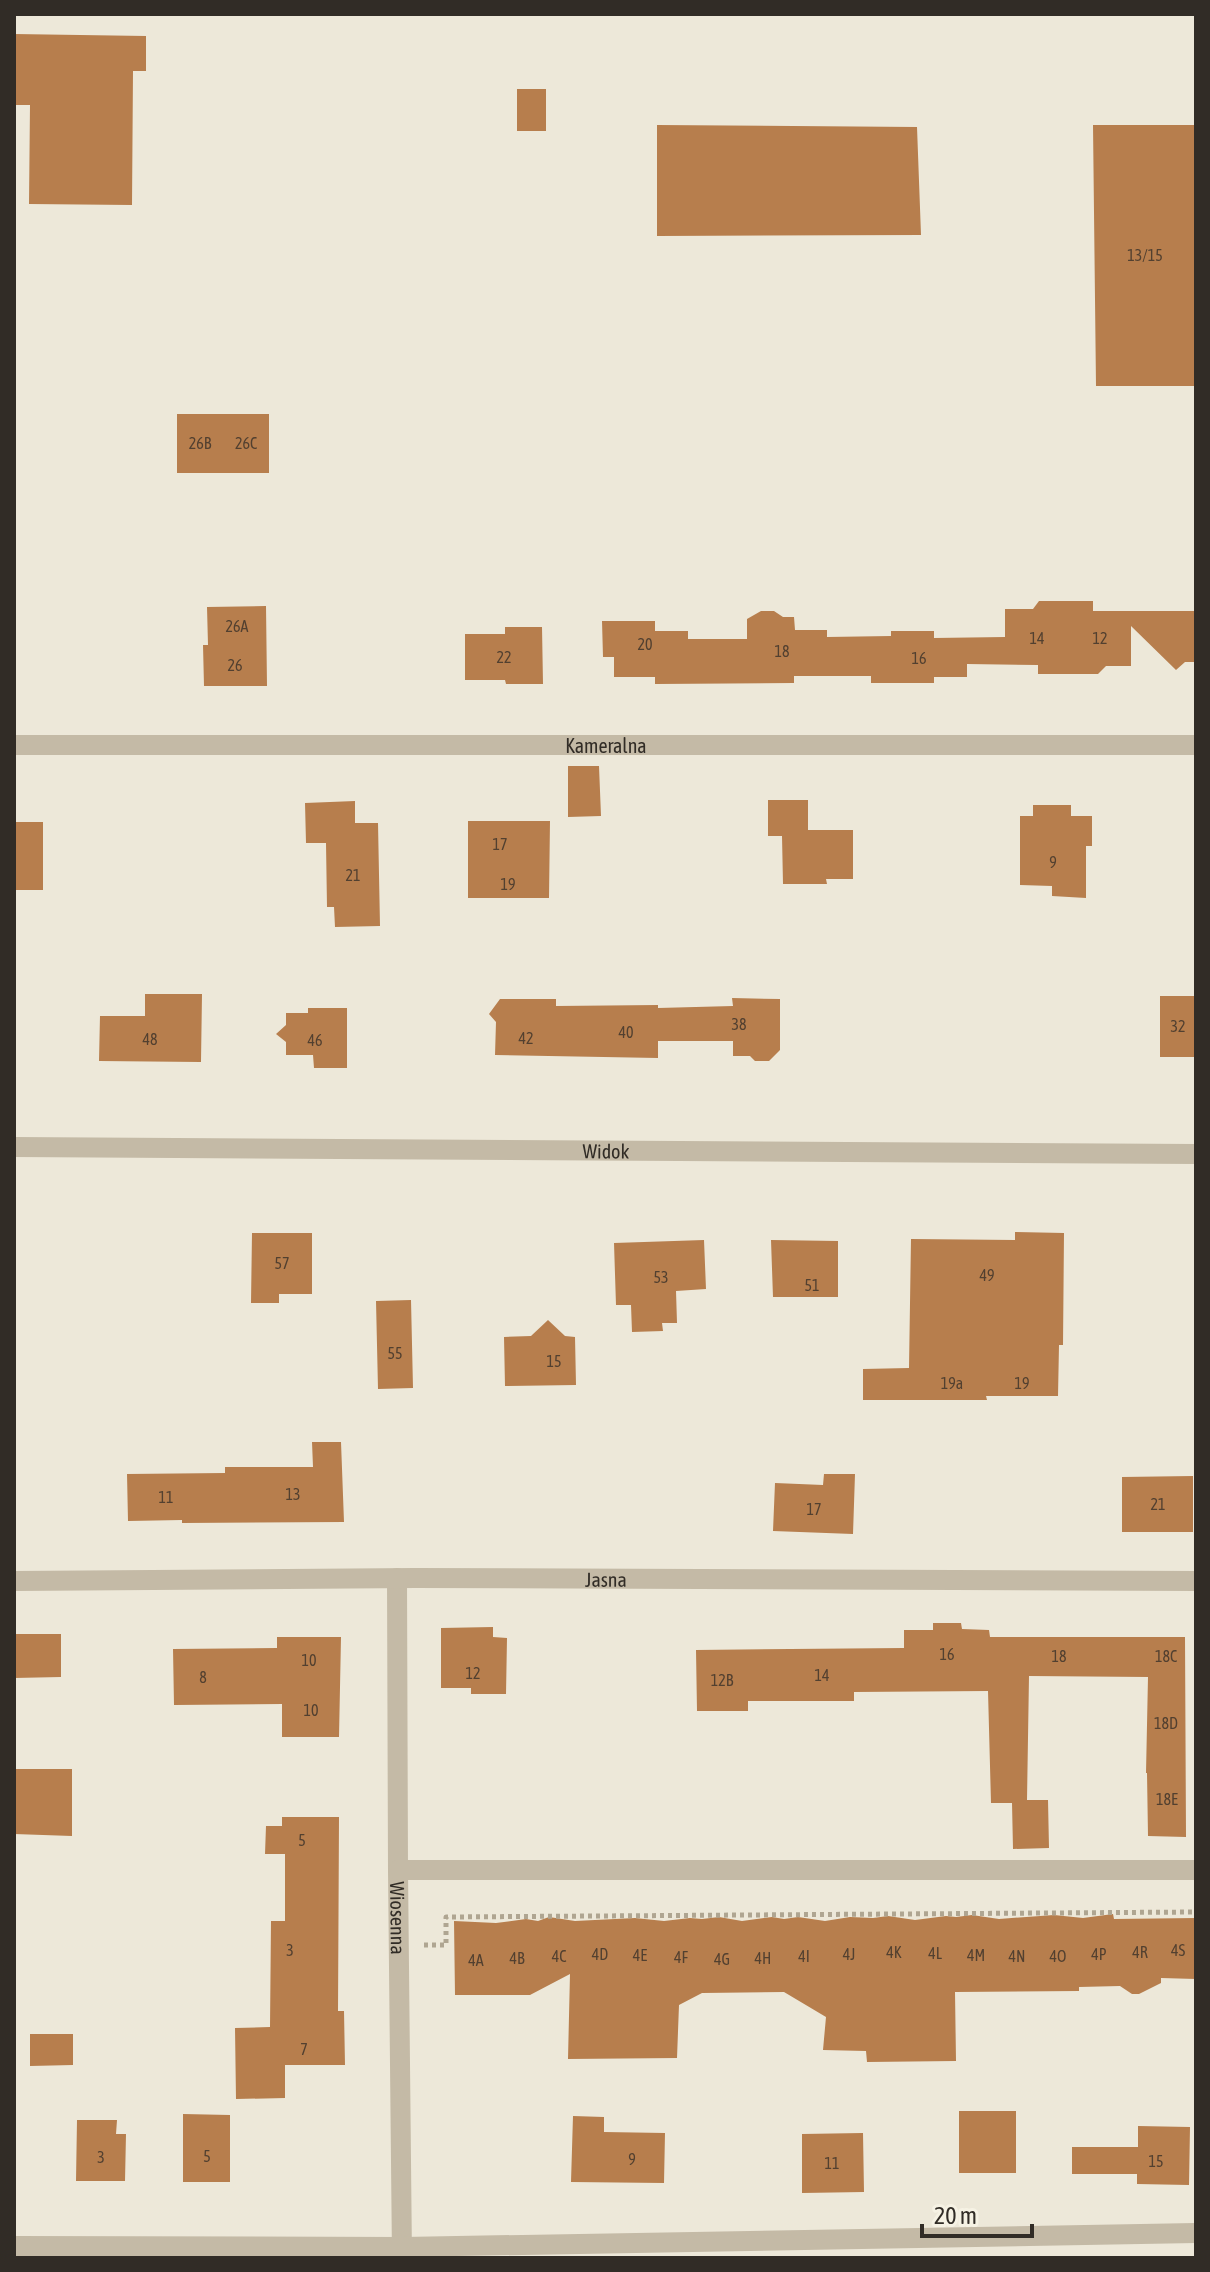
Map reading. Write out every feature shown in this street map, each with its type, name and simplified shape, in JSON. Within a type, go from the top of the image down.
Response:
[{"type":"street","name":"Kameralna","points":[[14,745],[1196,745]]},
{"type":"street","name":"Widok","points":[[14,1147],[1196,1154]]},
{"type":"street","name":"Jasna","points":[[14,1581],[397,1578],[1196,1581]]},
{"type":"street","name":"Wiosenna","points":[[397,1578],[403,2252]]},
{"type":"street","points":[[398,1870],[1196,1870]]},
{"type":"street","points":[[14,2246],[403,2252],[1196,2233]]},
{"type":"path","points":[[415,1945],[446,1945],[446,1917],[1196,1912]]},
{"type":"building","points":[[14,34],[146,36],[146,71],[133,71],[132,205],[29,204],[30,105],[14,105]]},
{"type":"building","points":[[517,89],[546,89],[546,131],[517,131]]},
{"type":"building","points":[[657,125],[917,127],[921,235],[657,236]]},
{"type":"building","points":[[1093,125],[1196,125],[1196,386],[1096,386]]},
{"type":"building","points":[[177,414],[269,414],[269,473],[177,473]]},
{"type":"building","points":[[1039,601],[1093,601],[1093,611],[1196,611],[1196,662],[1185,662],[1176,670],[1131,626],[1131,666],[1106,666],[1098,674],[1038,674],[1038,665],[967,664],[967,677],[934,677],[934,683],[871,683],[871,676],[794,676],[794,683],[655,684],[655,677],[614,677],[614,657],[603,657],[602,621],[655,621],[655,631],[688,631],[688,639],[747,639],[747,619],[761,611],[774,611],[783,617],[794,617],[795,630],[827,630],[827,637],[891,636],[891,631],[934,631],[934,638],[1005,637],[1005,609],[1033,609]]},
{"type":"building","points":[[266,606],[267,686],[204,686],[203,645],[208,645],[207,607]]},
{"type":"building","points":[[505,627],[542,627],[543,684],[465,680],[465,634],[505,634]]},
{"type":"building","points":[[568,766],[599,766],[601,816],[568,817]]},
{"type":"building","points":[[768,800],[808,800],[808,830],[853,830],[853,879],[826,879],[827,884],[783,884],[782,836],[768,836]]},
{"type":"building","points":[[355,801],[355,823],[378,823],[380,926],[335,927],[334,907],[327,907],[326,843],[306,843],[305,803]]},
{"type":"building","points":[[1033,805],[1071,805],[1071,816],[1092,816],[1092,846],[1086,846],[1086,898],[1052,896],[1052,886],[1020,885],[1020,816],[1033,816]]},
{"type":"building","points":[[468,821],[550,821],[549,898],[468,898]]},
{"type":"building","points":[[14,822],[43,822],[43,890],[14,890]]},
{"type":"building","points":[[145,994],[202,994],[201,1062],[99,1061],[100,1016],[145,1016]]},
{"type":"building","points":[[1160,996],[1196,996],[1196,1057],[1160,1057]]},
{"type":"building","points":[[732,998],[780,999],[780,1050],[769,1061],[733,1056],[733,1041],[658,1041],[658,1058],[495,1055],[496,1022],[489,1014],[500,999],[556,999],[556,1006],[658,1005],[658,1008],[733,1006]]},
{"type":"building","points":[[308,1008],[347,1008],[347,1068],[314,1068],[313,1055],[286,1055],[286,1042],[276,1034],[286,1025],[286,1013],[308,1013]]},
{"type":"building","points":[[1015,1232],[1064,1233],[1063,1345],[1059,1345],[1058,1396],[986,1396],[987,1400],[863,1400],[863,1369],[909,1368],[911,1239],[1015,1240]]},
{"type":"building","points":[[252,1233],[312,1233],[312,1294],[279,1294],[279,1303],[251,1303]]},
{"type":"building","points":[[704,1240],[706,1289],[676,1291],[677,1323],[662,1323],[663,1331],[632,1332],[631,1305],[616,1305],[614,1243]]},
{"type":"building","points":[[771,1240],[838,1241],[838,1297],[773,1297]]},
{"type":"building","points":[[411,1300],[413,1388],[378,1389],[376,1301]]},
{"type":"building","points":[[548,1320],[565,1336],[575,1337],[576,1385],[505,1386],[504,1337],[531,1336]]},
{"type":"building","points":[[312,1442],[341,1442],[344,1522],[128,1521],[127,1474],[225,1473],[225,1467],[313,1467]]},
{"type":"building","points":[[824,1474],[855,1474],[853,1534],[773,1531],[775,1483],[823,1485]]},
{"type":"building","points":[[1193,1476],[1193,1532],[1122,1532],[1122,1477]]},
{"type":"building","points":[[933,1623],[961,1623],[962,1629],[989,1630],[990,1637],[1185,1637],[1186,1837],[1148,1836],[1148,1677],[1029,1676],[1027,1800],[1048,1800],[1049,1848],[1013,1849],[1012,1803],[991,1803],[988,1691],[854,1692],[854,1701],[748,1701],[748,1711],[697,1711],[696,1650],[904,1648],[904,1630],[933,1630]]},
{"type":"building","points":[[493,1627],[493,1637],[507,1638],[506,1694],[471,1694],[471,1688],[441,1688],[441,1628]]},
{"type":"building","points":[[14,1634],[61,1634],[61,1677],[14,1678]]},
{"type":"building","points":[[277,1637],[341,1637],[339,1737],[282,1737],[282,1704],[174,1705],[173,1649],[277,1648]]},
{"type":"building","points":[[14,1769],[72,1769],[72,1836],[14,1834]]},
{"type":"building","points":[[282,1817],[339,1817],[338,2011],[344,2011],[345,2065],[285,2065],[285,2098],[236,2099],[235,2028],[270,2027],[271,1921],[285,1921],[285,1854],[265,1854],[266,1826],[282,1826]]},
{"type":"building","points":[[1113,1914],[1114,1919],[1196,1918],[1196,1979],[1161,1978],[1161,1983],[1139,1994],[1132,1994],[1120,1986],[1079,1987],[1079,1991],[955,1992],[956,2061],[867,2062],[866,2051],[823,2050],[826,2017],[784,1992],[702,1993],[679,2005],[677,2058],[568,2059],[570,1974],[530,1995],[455,1995],[454,1921],[496,1923],[526,1919],[538,1921],[549,1917],[575,1921],[635,1918],[664,1921],[719,1917],[742,1921],[798,1917],[825,1921],[888,1916],[915,1920],[972,1915],[999,1919],[1054,1915],[1083,1918]]},
{"type":"building","points":[[30,2034],[73,2034],[73,2065],[30,2066]]},
{"type":"building","points":[[959,2111],[1016,2111],[1016,2173],[959,2173]]},
{"type":"building","points":[[183,2114],[230,2115],[230,2182],[183,2182]]},
{"type":"building","points":[[573,2116],[604,2117],[604,2132],[665,2133],[664,2183],[571,2182]]},
{"type":"building","points":[[77,2120],[117,2120],[116,2134],[126,2134],[125,2181],[76,2181]]},
{"type":"building","points":[[1138,2126],[1190,2127],[1189,2185],[1137,2184],[1137,2174],[1072,2174],[1072,2147],[1138,2147]]},
{"type":"building","points":[[863,2133],[864,2192],[802,2193],[802,2134]]}]
